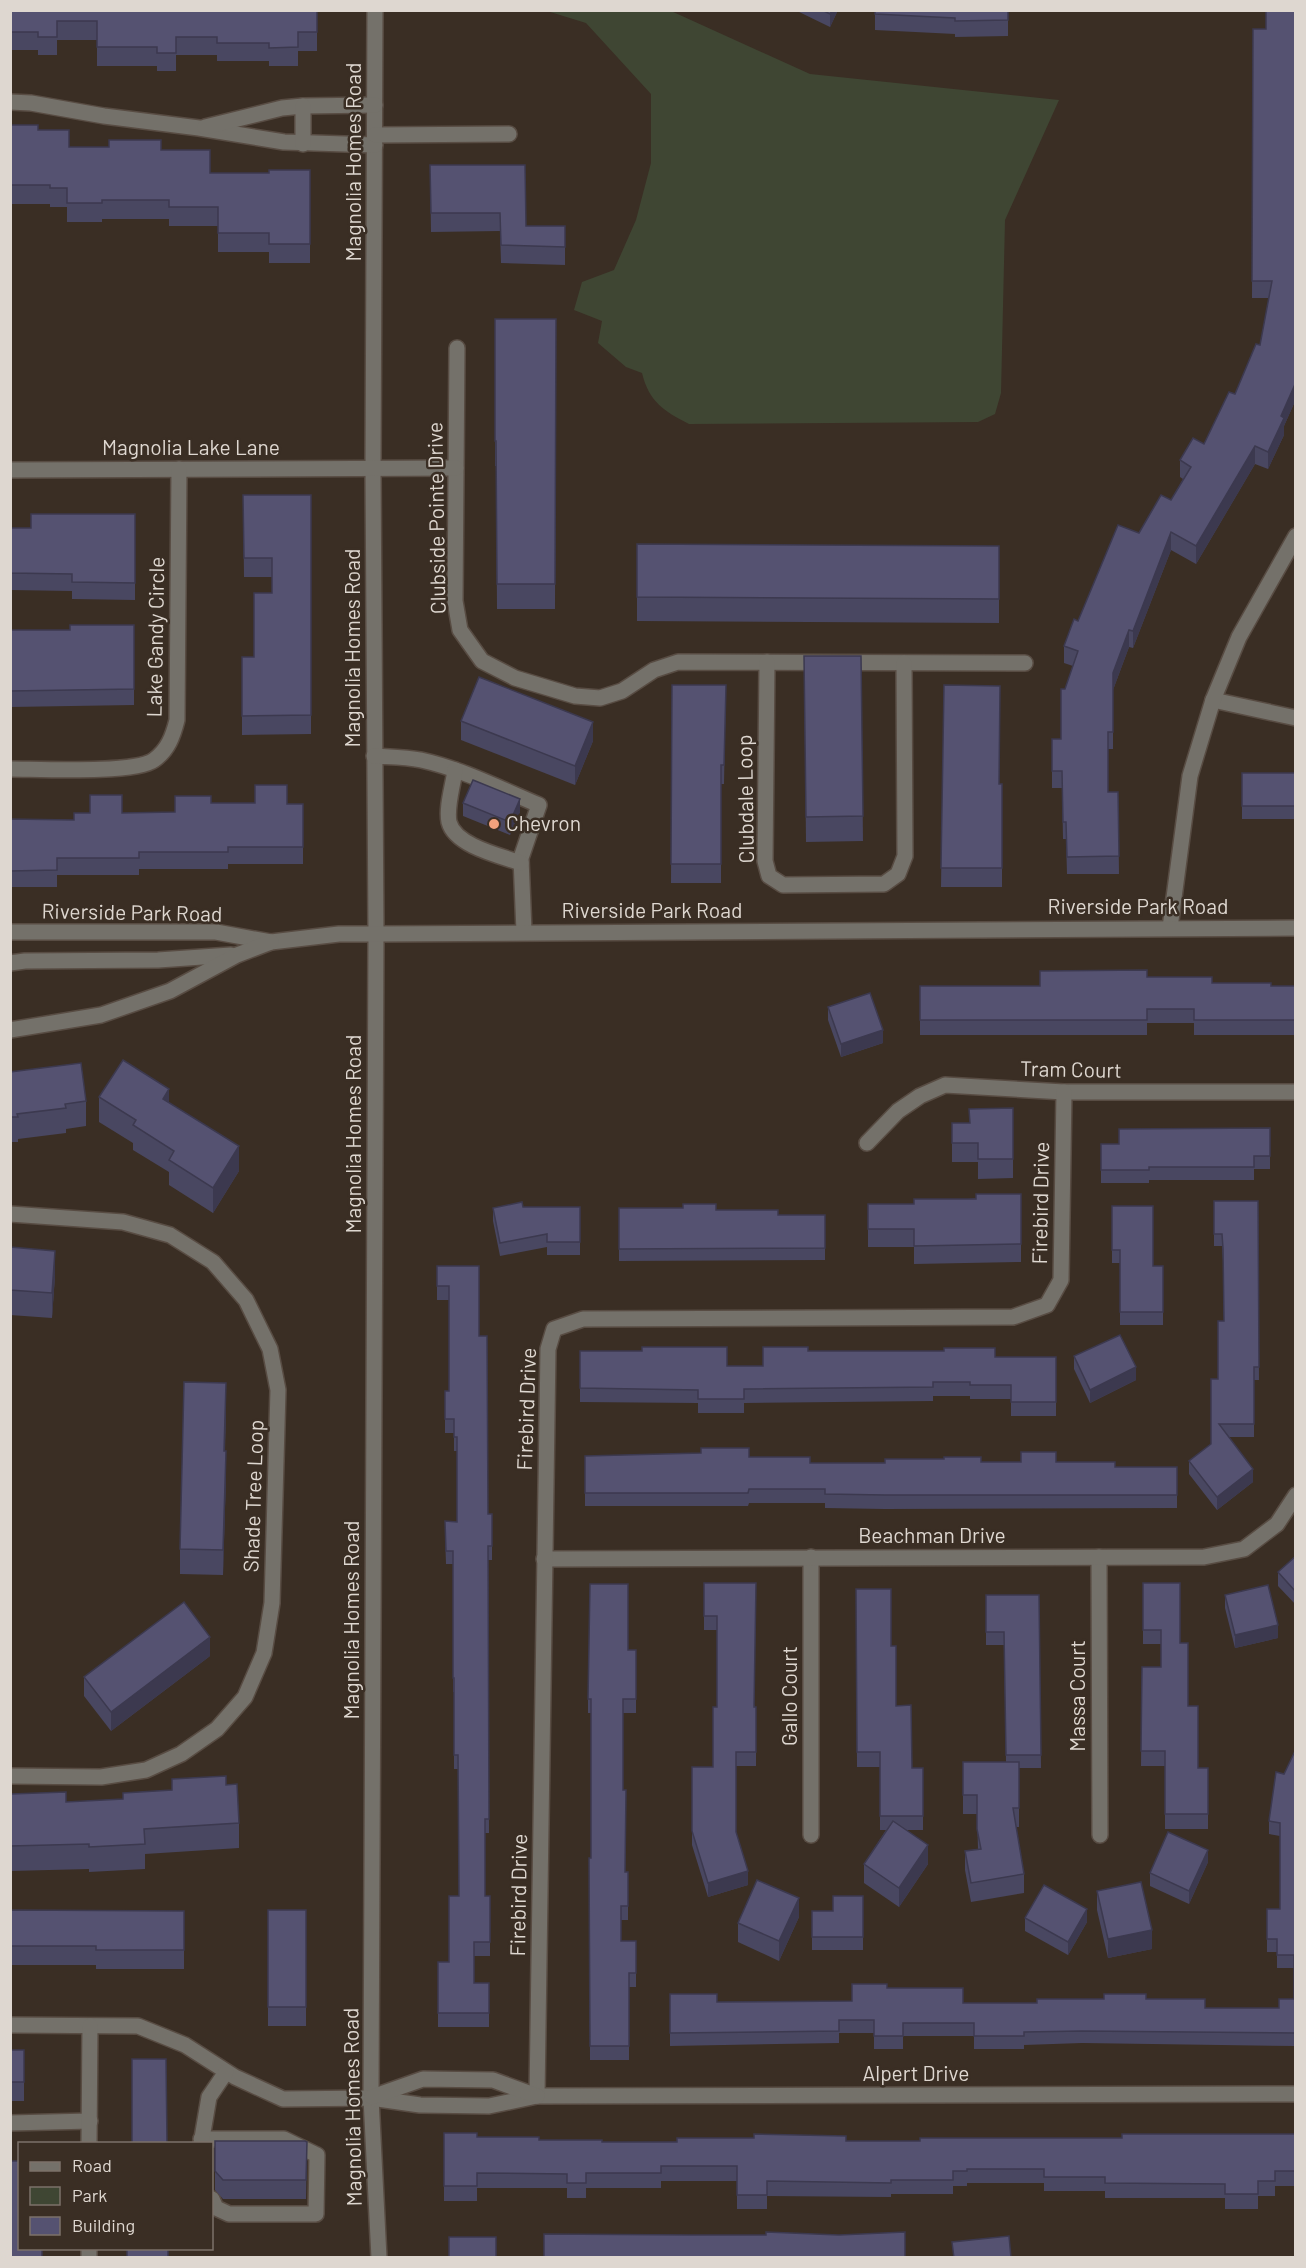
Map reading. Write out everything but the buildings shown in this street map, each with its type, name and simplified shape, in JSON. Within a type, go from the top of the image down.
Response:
[{"type":"street","name":"Magnolia Homes Road","points":[[375,10],[373,469],[376,933],[371,2098],[379,2258]]},
{"type":"street","points":[[10,102],[31,103],[104,116],[303,144],[509,134]]},
{"type":"street","points":[[199,128],[303,105],[375,105]]},
{"type":"street","points":[[303,105],[303,144]]},
{"type":"street","name":"Clubside Pointe Drive","points":[[457,348],[455,601],[460,630],[482,661],[514,678],[575,696],[600,698],[622,691],[654,670],[678,662],[1025,663]]},
{"type":"street","name":"Magnolia Lake Lane","points":[[10,470],[456,468]]},
{"type":"street","name":"Lake Gandy Circle","points":[[10,769],[123,769],[153,761],[171,742],[177,720],[179,469]]},
{"type":"street","points":[[1170,928],[1190,776],[1213,700],[1239,637],[1296,536]]},
{"type":"street","name":"Clubdale Loop","points":[[767,662],[765,861],[769,876],[783,885],[884,884],[898,874],[905,856],[904,663]]},
{"type":"street","points":[[1213,700],[1296,718]]},
{"type":"street","points":[[375,756],[419,760],[455,770],[539,805],[522,849],[524,932]]},
{"type":"street","points":[[455,770],[449,812],[449,822],[453,832],[462,840],[478,848],[521,863]]},
{"type":"street","name":"Riverside Park Road","points":[[10,932],[216,932],[272,942],[339,934],[376,933],[1296,928]]},
{"type":"street","points":[[10,1030],[101,1015],[170,991],[237,955],[272,942]]},
{"type":"street","points":[[10,963],[158,960],[237,955]]},
{"type":"street","name":"Tram Court","points":[[867,1143],[898,1111],[920,1095],[945,1085],[1064,1092],[1296,1092]]},
{"type":"street","name":"Firebird Drive","points":[[537,2096],[548,1350],[554,1329],[583,1319],[1013,1317],[1047,1305],[1061,1280],[1064,1092]]},
{"type":"street","name":"Shade Tree Loop","points":[[10,1214],[123,1222],[170,1235],[213,1262],[246,1300],[270,1349],[278,1390],[272,1603],[264,1653],[245,1697],[217,1729],[180,1754],[146,1770],[101,1777],[10,1776]]},
{"type":"street","name":"Beachman Drive","points":[[544,1559],[1204,1557],[1245,1549],[1277,1524],[1296,1495]]},
{"type":"street","name":"Gallo Court","points":[[811,1557],[811,1835]]},
{"type":"street","name":"Massa Court","points":[[1099,1557],[1100,1835]]},
{"type":"street","points":[[10,2025],[138,2026],[185,2044],[226,2072],[283,2099],[371,2098]]},
{"type":"street","points":[[89,2142],[90,2026]]},
{"type":"street","points":[[213,2201],[216,2208],[229,2214],[316,2214],[317,2155],[284,2139],[201,2141],[209,2097],[226,2072]]},
{"type":"street","name":"Alpert Drive","points":[[371,2098],[423,2079],[493,2080],[537,2096]]},
{"type":"street","name":"Alpert Drive","points":[[371,2098],[420,2105],[489,2106],[537,2096],[1296,2094]]},
{"type":"street","points":[[10,2122],[90,2121]]},
{"type":"green space","points":[[547,11],[671,11],[810,74],[1059,100],[1005,220],[1001,393],[995,414],[978,422],[689,424],[672,415],[659,404],[649,391],[642,373],[626,367],[598,343],[602,321],[574,310],[582,282],[614,270],[636,220],[651,163],[651,94],[586,23]]},
{"type":"place","name":"Chevron","points":[[494,824]]}]
